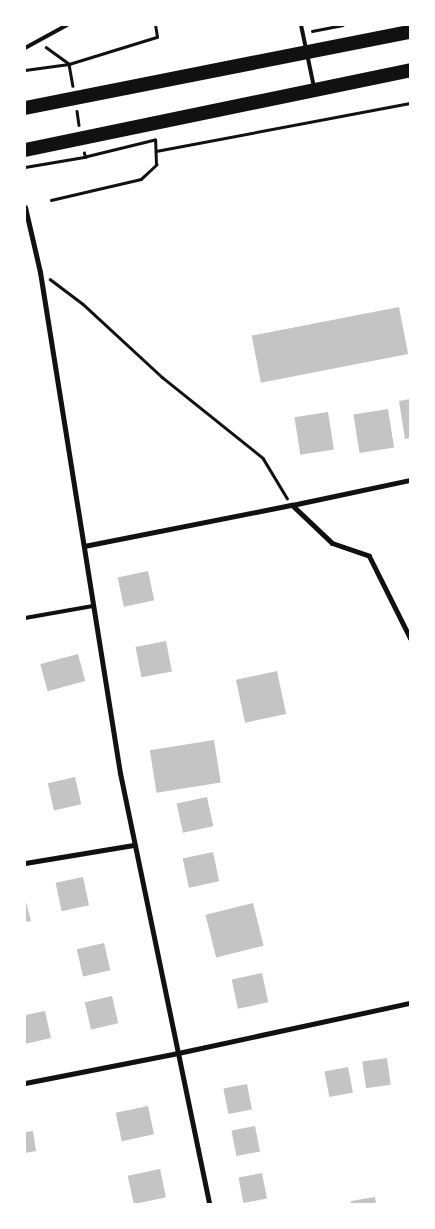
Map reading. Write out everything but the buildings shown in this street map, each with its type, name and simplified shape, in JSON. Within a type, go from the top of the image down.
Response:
[{"type":"highway","points":[[25,108],[410,32]]},
{"type":"highway","points":[[25,150],[410,70]]},
{"type":"street","points":[[25,207],[40,272],[134,845],[209,1204]]},
{"type":"street","points":[[84,546],[410,480]]},
{"type":"street","points":[[292,505],[332,543],[369,556],[410,638]]},
{"type":"street","points":[[25,863],[134,845]]},
{"type":"street","points":[[25,1083],[178,1053],[410,1003]]},
{"type":"lane","points":[[25,48],[67,25]]},
{"type":"lane","points":[[301,25],[314,90]]},
{"type":"lane","points":[[25,618],[94,606]]},
{"type":"path","points":[[25,70],[69,64],[157,36],[155,25]]},
{"type":"path","points":[[303,33],[342,25]]},
{"type":"path","points":[[38,41],[69,64],[85,157]]},
{"type":"path","points":[[156,152],[410,103]]},
{"type":"path","points":[[25,167],[85,157],[155,140],[156,165],[141,179],[51,200]]},
{"type":"path","points":[[40,272],[83,304],[162,377],[263,458],[292,505]]}]
